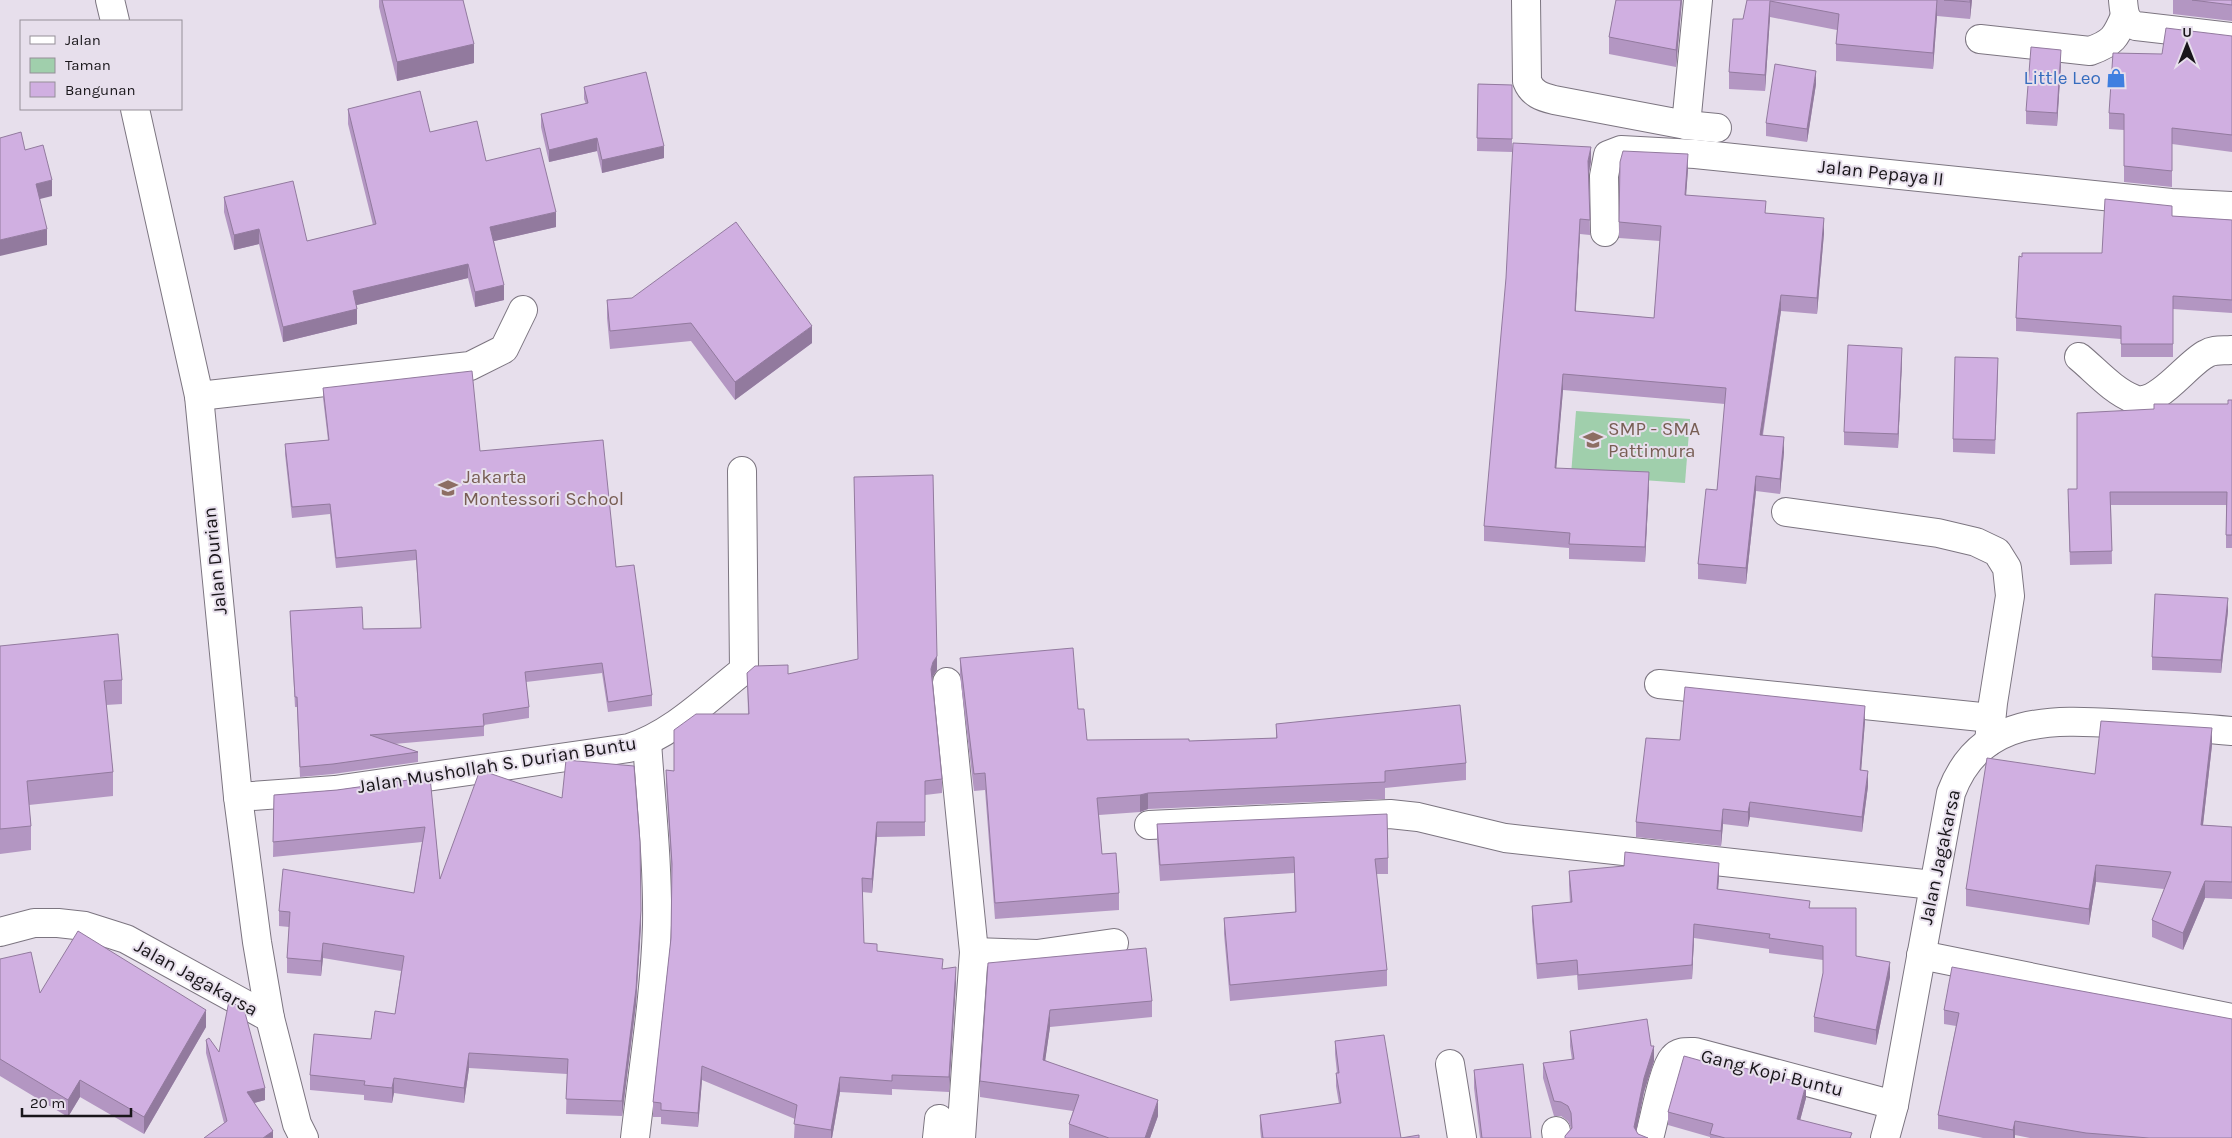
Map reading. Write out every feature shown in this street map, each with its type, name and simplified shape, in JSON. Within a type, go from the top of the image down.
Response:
[{"type":"street","points":[[110,0],[115,20]]},
{"type":"street","points":[[1526,0],[1527,81],[1532,90],[1538,95],[1554,100],[1686,126],[1717,128]]},
{"type":"street","points":[[1686,126],[1698,0]]},
{"type":"street","points":[[2124,8],[2130,24],[2143,28],[2232,37]]},
{"type":"street","points":[[1980,39],[2090,51],[2104,46],[2116,38],[2124,8]]},
{"type":"street","name":"Jalan Durian","points":[[135,110],[199,396],[238,797],[270,1018]]},
{"type":"street","name":"Jalan Pepaya II","points":[[1605,232],[1604,176],[1608,155],[1622,150],[1695,154],[2172,203],[2232,206]]},
{"type":"street","points":[[199,396],[470,366],[504,349],[523,310]]},
{"type":"street","points":[[2079,357],[2120,391],[2140,400],[2158,394],[2206,354],[2232,350]]},
{"type":"street","name":"Jalan Mushollah S. Durian Buntu","points":[[238,797],[335,790],[619,749],[647,742],[669,730],[744,670],[742,471]]},
{"type":"street","points":[[1659,684],[1990,730],[2010,596],[2007,568],[1997,552],[1976,542],[1938,533],[1786,512]]},
{"type":"street","points":[[948,682],[974,952],[961,1138]]},
{"type":"street","name":"Jalan Jagakarsa","points":[[1885,1138],[1894,1105],[1951,793],[1955,782],[1990,730],[2012,729],[2048,722],[2075,721],[2232,731]]},
{"type":"street","points":[[634,1138],[651,1006],[657,926],[656,870],[647,742]]},
{"type":"street","points":[[1149,825],[1390,814],[1418,817],[1505,838],[1933,885]]},
{"type":"street","name":"Jalan Jagakarsa","points":[[0,932],[34,923],[58,923],[85,926],[126,939],[270,1018],[297,1124],[304,1138]]},
{"type":"street","points":[[974,952],[1037,954],[1114,944]]},
{"type":"street","points":[[1921,955],[2232,1018]]},
{"type":"street","name":"Gang Kopi Buntu","points":[[1649,1138],[1667,1070],[1672,1058],[1683,1052],[1695,1052],[1894,1105]]},
{"type":"street","points":[[1450,1064],[1462,1138]]},
{"type":"green space","points":[[1576,411],[1690,419],[1685,483],[1571,475]]},
{"type":"building","points":[[382,0],[463,0],[474,44],[397,62]]},
{"type":"building","points":[[1616,0],[1681,0],[1676,50],[1609,37]]},
{"type":"building","points":[[1747,0],[1937,0],[1933,53],[1836,44],[1839,14],[1770,1],[1765,75],[1729,72],[1733,19],[1743,19]]},
{"type":"building","points":[[1944,0],[1970,0],[1970,2]]},
{"type":"building","points":[[2192,0],[2232,0],[2232,5]]},
{"type":"building","points":[[2166,28],[2232,36],[2232,135],[2172,128],[2172,171],[2124,166],[2124,114],[2109,113],[2113,53],[2162,54]]},
{"type":"building","points":[[2031,47],[2061,50],[2057,113],[2026,111]]},
{"type":"building","points":[[1775,64],[1816,71],[1807,129],[1766,123]]},
{"type":"building","points":[[646,72],[664,146],[602,160],[597,138],[549,150],[541,114],[588,103],[584,87]]},
{"type":"building","points":[[1478,84],[1512,85],[1512,139],[1477,138]]},
{"type":"building","points":[[420,91],[430,132],[477,121],[486,161],[540,148],[556,212],[490,227],[504,285],[475,292],[468,264],[353,291],[357,309],[283,327],[259,229],[234,235],[224,197],[293,181],[307,241],[376,224],[348,109]]},
{"type":"building","points":[[21,132],[25,150],[43,145],[52,180],[36,184],[47,229],[0,240],[0,138]]},
{"type":"building","points":[[1513,143],[1591,147],[1588,161],[1590,220],[1580,219],[1575,311],[1654,318],[1661,226],[1619,222],[1620,162],[1623,151],[1688,154],[1685,195],[1766,201],[1765,213],[1824,218],[1817,298],[1781,295],[1760,435],[1784,437],[1780,479],[1756,476],[1746,568],[1698,564],[1706,489],[1717,490],[1726,388],[1563,374],[1555,468],[1649,472],[1645,547],[1569,544],[1570,533],[1484,526],[1506,278]]},
{"type":"building","points":[[2105,199],[2172,206],[2172,216],[2232,220],[2232,300],[2173,296],[2173,344],[2121,344],[2121,326],[2016,318],[2019,256],[2022,257],[2022,253],[2102,253]]},
{"type":"building","points":[[736,222],[812,326],[735,382],[691,323],[610,331],[607,300],[632,298]]},
{"type":"building","points":[[1848,345],[1902,348],[1898,434],[1844,432]]},
{"type":"building","points":[[1955,357],[1998,358],[1995,440],[1953,439]]},
{"type":"building","points":[[472,371],[480,451],[603,440],[616,567],[634,565],[652,695],[608,702],[602,663],[525,672],[529,707],[483,714],[484,726],[370,735],[418,752],[300,767],[290,611],[362,607],[363,629],[421,628],[416,550],[336,558],[330,504],[292,507],[285,444],[329,440],[323,388]]},
{"type":"building","points":[[2228,400],[2232,400],[2232,535],[2226,535],[2227,492],[2110,492],[2112,551],[2070,552],[2068,489],[2077,489],[2077,413],[2154,409],[2154,404],[2228,404]]},
{"type":"building","points":[[933,475],[937,656],[931,669],[942,779],[925,781],[925,822],[877,822],[872,879],[862,878],[864,943],[877,944],[877,951],[943,959],[942,969],[956,967],[949,1077],[892,1075],[892,1081],[840,1077],[831,1130],[794,1124],[797,1105],[702,1066],[698,1113],[661,1110],[661,1103],[653,1102],[671,938],[672,864],[666,770],[674,771],[674,730],[696,714],[749,714],[747,673],[755,666],[788,665],[788,674],[858,659],[854,477]]},
{"type":"building","points":[[2155,594],[2228,598],[2221,660],[2152,657]]},
{"type":"building","points":[[118,634],[122,680],[104,681],[113,772],[27,781],[31,826],[0,829],[0,646]]},
{"type":"building","points":[[1073,648],[1078,709],[1084,709],[1087,740],[1189,739],[1189,741],[1277,738],[1276,724],[1460,705],[1466,763],[1385,771],[1385,782],[1148,793],[1097,798],[1102,854],[1116,853],[1119,893],[995,903],[985,773],[974,774],[960,658]]},
{"type":"building","points":[[1685,687],[1865,706],[1860,770],[1868,771],[1862,817],[1750,802],[1748,812],[1723,809],[1721,831],[1636,822],[1646,738],[1680,740]]},
{"type":"building","points":[[2101,721],[2212,728],[2201,825],[2232,827],[2232,882],[2205,881],[2183,933],[2152,920],[2171,872],[2096,865],[2089,909],[1966,889],[1987,758],[2095,774]]},
{"type":"building","points":[[566,760],[634,766],[640,842],[641,910],[636,989],[622,1101],[566,1099],[568,1059],[469,1053],[464,1088],[394,1078],[392,1088],[364,1085],[365,1081],[310,1075],[314,1034],[371,1039],[375,1011],[395,1014],[404,956],[323,943],[321,961],[287,958],[290,912],[279,911],[283,869],[414,893],[425,827],[273,842],[274,795],[337,790],[430,777],[440,879],[480,770],[562,798]]},
{"type":"building","points":[[1387,814],[1388,858],[1375,859],[1387,970],[1230,985],[1224,918],[1296,912],[1294,857],[1160,865],[1157,824]]},
{"type":"building","points":[[1625,852],[1719,863],[1717,889],[1810,901],[1809,908],[1856,908],[1856,956],[1890,962],[1876,1030],[1814,1017],[1823,973],[1823,946],[1769,938],[1770,934],[1694,924],[1692,965],[1578,975],[1577,960],[1537,964],[1532,906],[1572,902],[1569,871],[1624,866]]},
{"type":"building","points":[[78,931],[206,1010],[144,1117],[80,1080],[68,1100],[0,1059],[0,959],[31,952],[40,993]]},
{"type":"building","points":[[1146,948],[1152,1001],[1050,1010],[1043,1060],[1158,1100],[1145,1138],[1109,1138],[1069,1124],[1079,1095],[980,1081],[988,963]]},
{"type":"building","points":[[1952,967],[2232,1019],[2232,1138],[2149,1138],[2086,1133],[2015,1121],[2013,1130],[1938,1115],[1959,1013],[1944,1010]]},
{"type":"building","points":[[229,1001],[244,1009],[265,1088],[247,1092],[273,1131],[263,1138],[204,1138],[227,1121],[206,1040],[209,1038],[219,1052]]},
{"type":"building","points":[[1647,1019],[1651,1046],[1654,1046],[1644,1078],[1634,1127],[1638,1134],[1648,1138],[1565,1138],[1572,1128],[1571,1113],[1568,1106],[1554,1101],[1543,1063],[1574,1059],[1570,1031]]},
{"type":"building","points":[[1384,1035],[1401,1138],[1263,1138],[1260,1115],[1341,1103],[1336,1073],[1339,1073],[1335,1041]]},
{"type":"building","points":[[1684,1056],[1720,1066],[1721,1062],[1806,1084],[1797,1119],[1852,1133],[1850,1138],[1725,1138],[1710,1134],[1713,1124],[1668,1112]]},
{"type":"building","points":[[1523,1064],[1531,1138],[1482,1138],[1474,1070]]},
{"type":"building","points":[[1419,1135],[1419,1138],[1401,1138]]},
{"type":"place","name":"Little Leo","points":[[2116,78]]},
{"type":"place","name":"SMP - SMA Pattimura","points":[[1593,440]]},
{"type":"place","name":"Jakarta Montessori School","points":[[448,488]]}]
